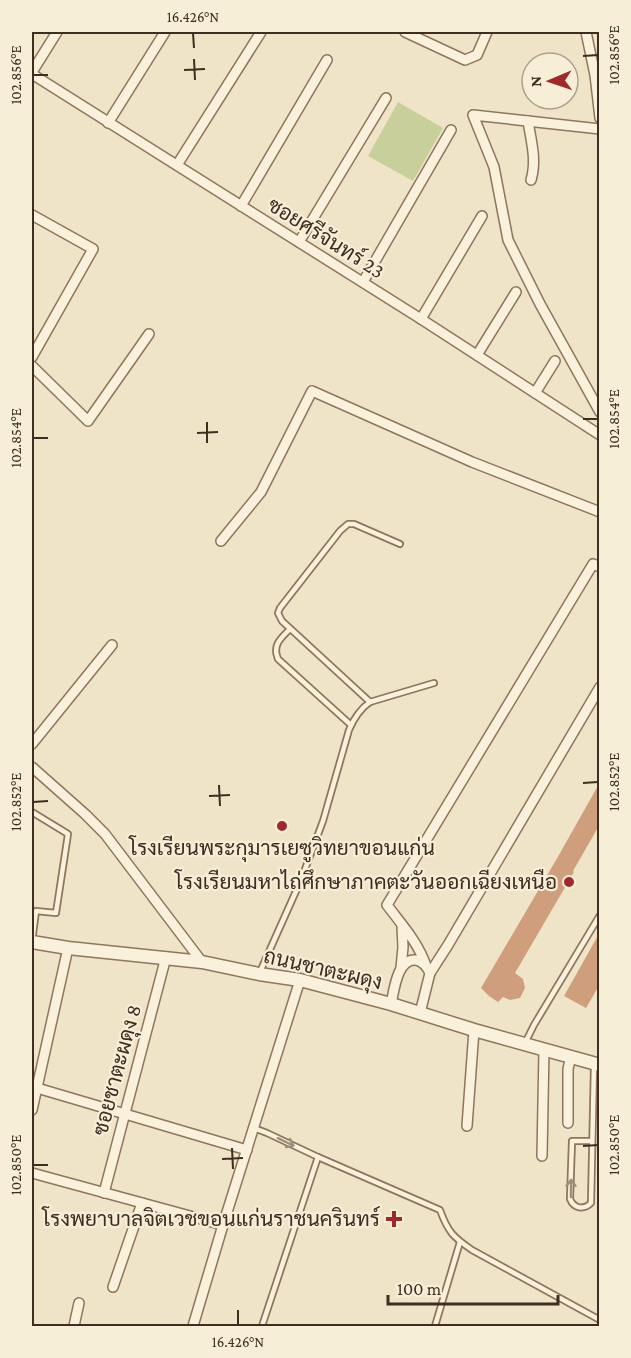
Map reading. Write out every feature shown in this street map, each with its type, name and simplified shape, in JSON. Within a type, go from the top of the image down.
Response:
[{"type":"street","points":[[32,73],[57,32]]},
{"type":"street","points":[[108,123],[165,32]]},
{"type":"street","points":[[177,165],[261,32]]},
{"type":"street","points":[[406,32],[465,60],[477,55],[487,32]]},
{"type":"street","points":[[586,32],[597,75],[600,118]]},
{"type":"street","points":[[241,206],[327,60]]},
{"type":"street","name":"ซอยศรีจันทร์ 23","points":[[32,73],[600,435]]},
{"type":"street","points":[[299,242],[386,98]]},
{"type":"street","points":[[600,129],[473,116],[494,167],[508,240],[540,304],[600,412]]},
{"type":"street","points":[[528,121],[534,155],[534,171],[531,180]]},
{"type":"street","points":[[363,282],[451,130]]},
{"type":"street","points":[[32,215],[93,249],[32,357]]},
{"type":"street","points":[[421,319],[482,216]]},
{"type":"street","points":[[477,355],[516,292]]},
{"type":"street","points":[[32,366],[88,422],[149,334]]},
{"type":"street","points":[[535,393],[555,361]]},
{"type":"street","points":[[221,541],[261,492],[312,391],[472,462],[600,512]]},
{"type":"street","points":[[428,969],[421,952],[387,905],[593,564],[600,567]]},
{"type":"street","points":[[32,744],[112,645]]},
{"type":"street","points":[[420,1013],[428,969],[454,935],[600,687]]},
{"type":"street","points":[[32,767],[105,834],[202,962]]},
{"type":"street","points":[[391,1004],[401,968],[403,947],[401,924]]},
{"type":"street","name":"ถนนชาตะผดุง","points":[[32,942],[202,962],[300,980],[597,1064]]},
{"type":"street","points":[[32,1110],[68,948]]},
{"type":"street","name":"ซอยชาตะผดุง 8","points":[[104,1192],[166,957]]},
{"type":"street","points":[[401,968],[411,960],[419,961],[428,969]]},
{"type":"street","points":[[193,1326],[300,980]]},
{"type":"street","points":[[467,1126],[474,1030]]},
{"type":"street","points":[[542,1156],[543,1048]]},
{"type":"street","points":[[568,1122],[568,1069],[572,1056]]},
{"type":"street","points":[[37,1088],[247,1150]]},
{"type":"street","points":[[32,1173],[223,1225]]},
{"type":"street","points":[[113,1287],[142,1203]]},
{"type":"street","points":[[74,1326],[79,1304]]},
{"type":"lane","points":[[370,702],[290,629],[279,618],[278,613],[348,524],[354,524],[400,544]]},
{"type":"lane","points":[[290,629],[275,648],[278,659],[351,726]]},
{"type":"lane","points":[[260,974],[301,880],[323,820],[351,726],[362,708],[370,702],[434,683]]},
{"type":"lane","points":[[32,812],[68,834],[56,913],[36,911],[32,942]]},
{"type":"lane","points":[[525,1043],[600,915]]},
{"type":"lane","points":[[592,1141],[572,1141],[570,1200],[578,1208],[586,1208],[591,1203],[597,1064]]},
{"type":"lane","points":[[254,1128],[440,1210],[446,1228],[460,1242],[600,1320]]},
{"type":"lane","points":[[262,1326],[318,1157]]},
{"type":"lane","points":[[435,1326],[460,1242]]},
{"type":"green space","points":[[398,102],[443,128],[413,181],[368,156]]},
{"type":"building","points":[[600,782],[600,824],[515,973],[523,979],[525,988],[520,998],[510,1000],[503,997],[498,1002],[481,988]]},
{"type":"building","points":[[600,932],[600,984],[586,1008],[564,996]]},
{"type":"place","name":"โรงเรียนพระกุมารเยซูวิทยาขอนแก่น","points":[[282,826]]},
{"type":"place","name":"โรงเรียนมหาไถ่ศึกษาภาคตะวันออกเฉียงเหนือ","points":[[569,882]]},
{"type":"place","name":"โรงพยาบาลจิตเวชขอนแก่นราชนครินทร์","points":[[394,1219]]}]
